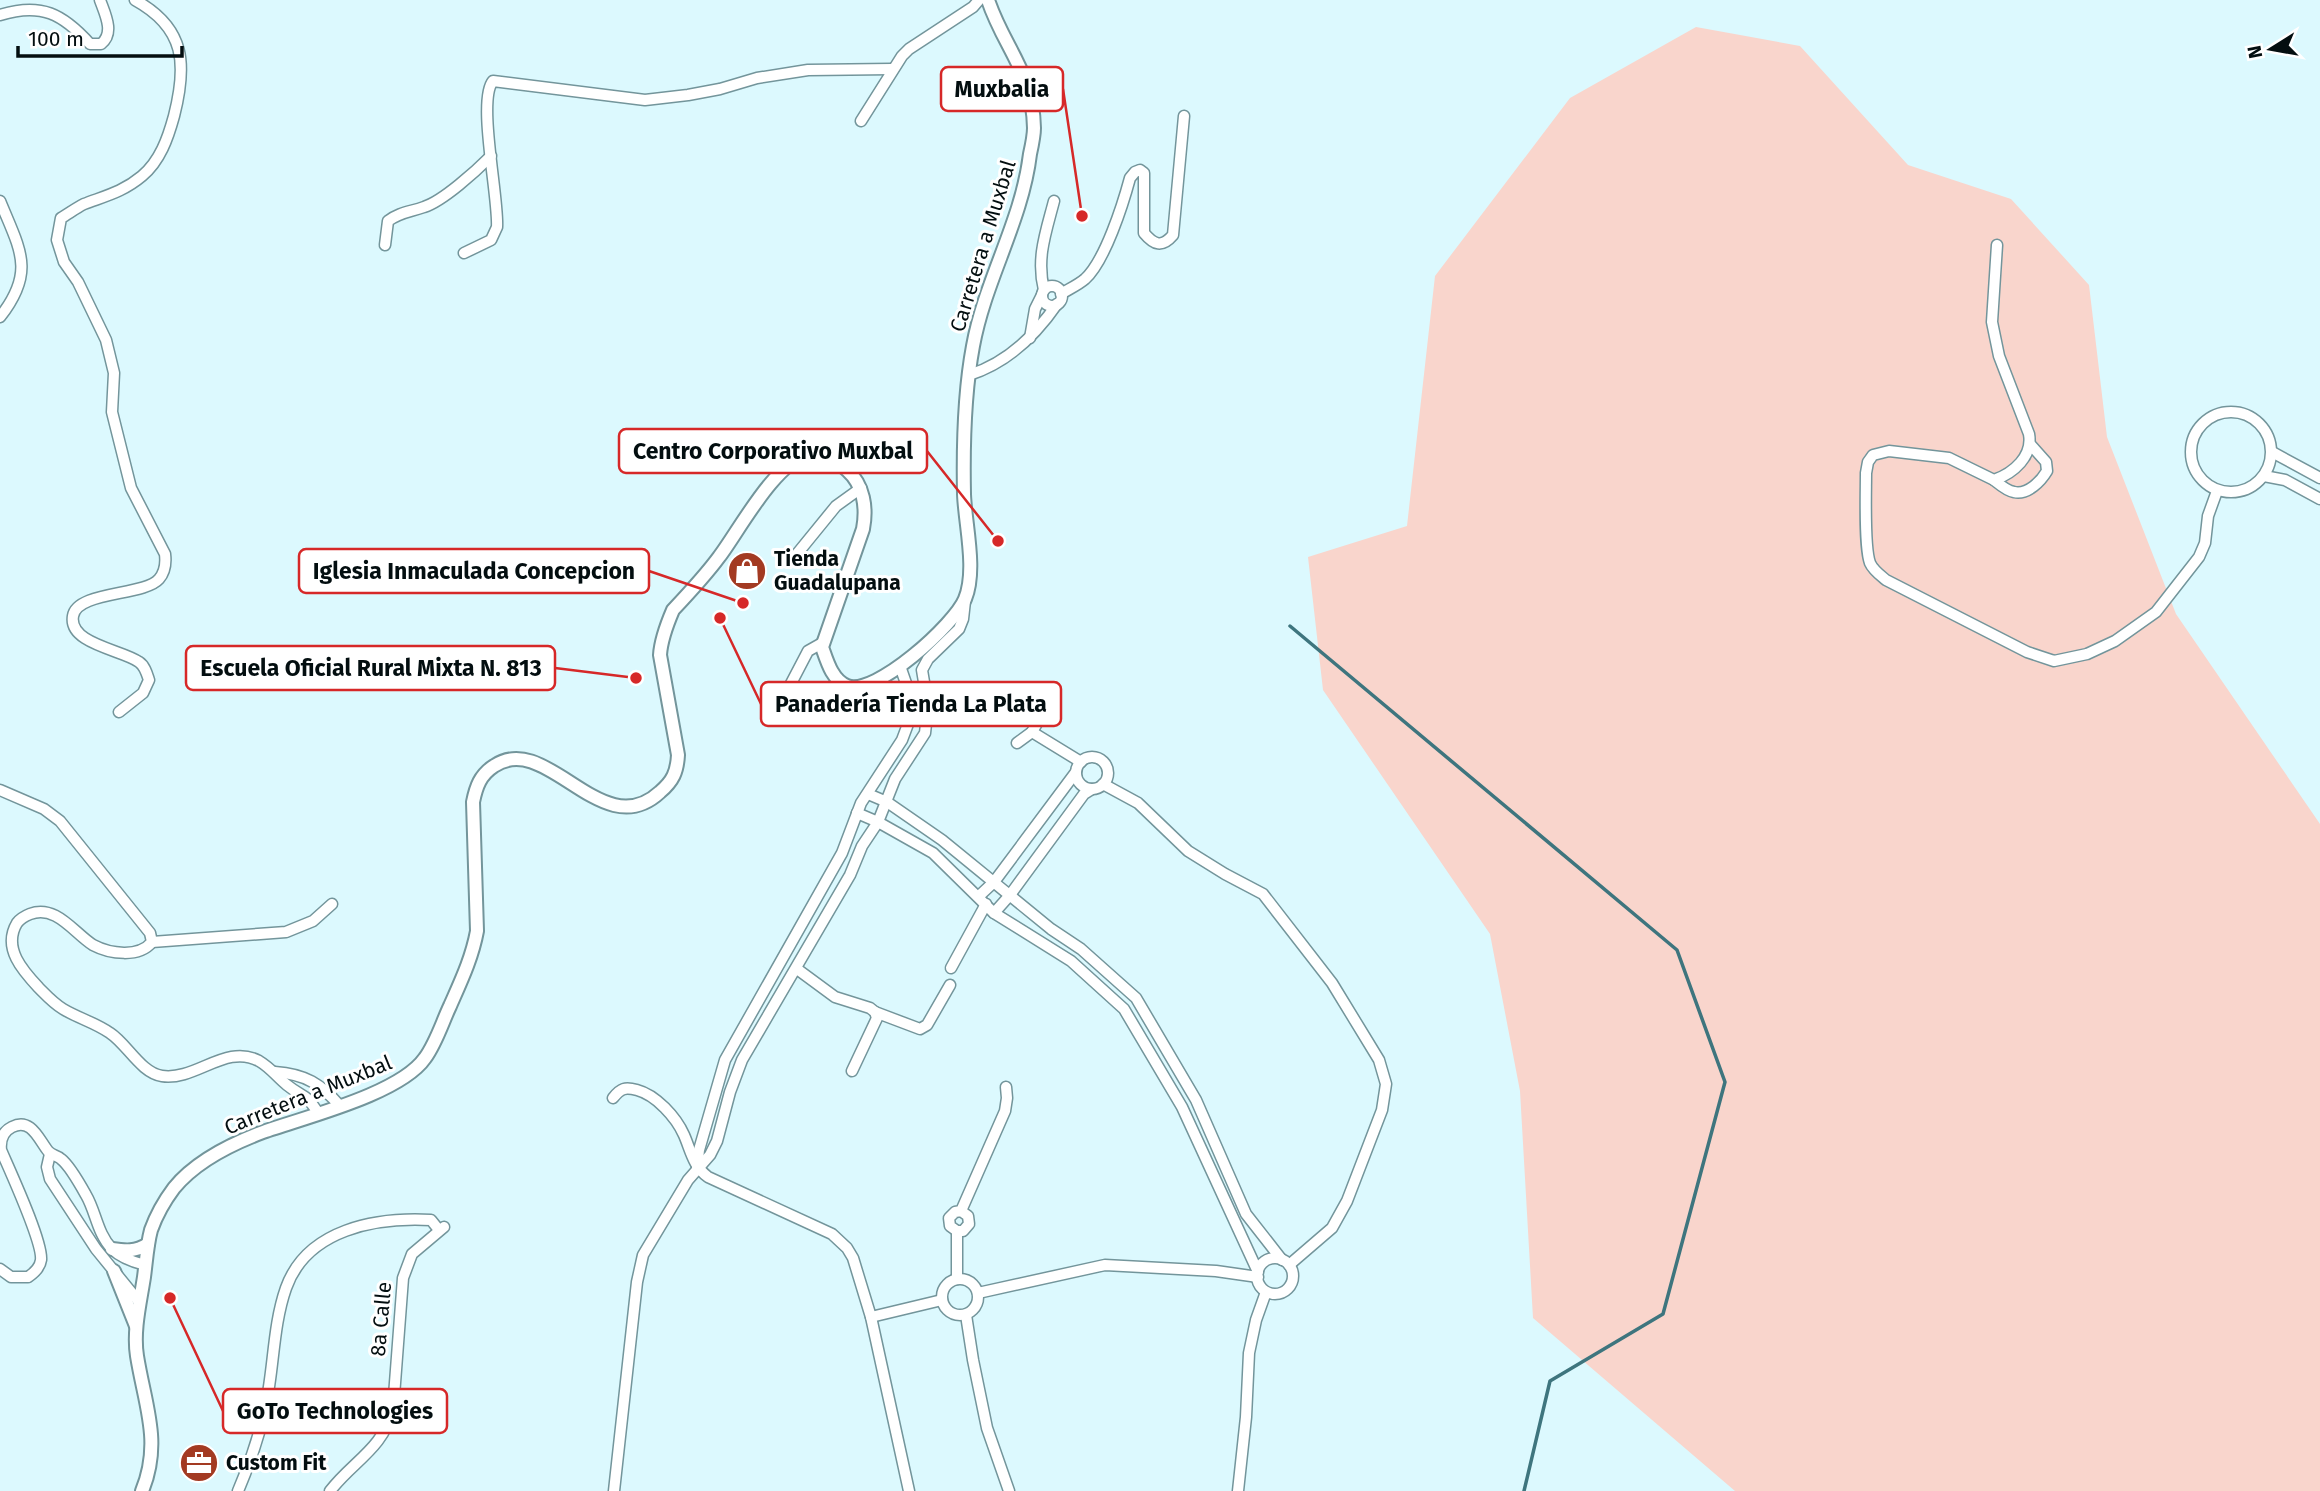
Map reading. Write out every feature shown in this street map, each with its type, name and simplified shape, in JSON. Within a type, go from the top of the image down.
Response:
[{"type":"main road","name":"Carretera a Muxbal","points":[[965,600],[970,574],[963,441],[973,345],[988,292],[1023,195],[1034,132],[1031,98],[1024,74],[992,14],[988,0]]},
{"type":"main road","name":"Carretera a Muxbal","points":[[142,1491],[150,1473],[153,1438],[136,1353],[136,1326],[148,1244],[156,1218],[174,1189],[191,1171],[216,1154],[248,1138],[340,1106],[398,1082],[425,1059],[474,949],[477,931],[473,802],[478,782],[496,764],[515,759],[526,760],[545,768],[594,797],[618,807],[644,804],[656,796],[677,771],[678,755],[660,655],[673,610],[719,557],[767,489],[797,460],[807,454],[819,453],[830,457],[851,473],[861,488]]},
{"type":"main road","points":[[861,488],[866,514],[863,529],[822,647],[837,680],[858,688],[900,666],[953,617],[965,600]]},
{"type":"main road","points":[[112,1249],[134,1251],[148,1244]]},
{"type":"main road","points":[[114,1271],[136,1326]]},
{"type":"street","points":[[0,15],[28,9],[45,11],[58,15],[90,44],[101,44],[108,37],[108,29],[100,0]]},
{"type":"street","points":[[119,712],[143,693],[149,680],[146,671],[139,662],[85,638],[74,629],[72,618],[75,611],[88,602],[155,583],[163,573],[165,554],[131,488],[112,412],[114,373],[106,340],[78,282],[64,262],[57,240],[61,218],[82,205],[106,198],[143,176],[159,156],[171,128],[182,81],[180,54],[168,29],[156,15],[135,0]]},
{"type":"street","points":[[861,121],[892,69],[909,49],[973,7],[979,0]]},
{"type":"street","points":[[464,253],[491,240],[495,234],[497,219],[488,93],[493,81],[645,100],[688,96],[757,78],[808,70],[892,69]]},
{"type":"street","points":[[1054,201],[1041,251],[1039,272],[1046,304],[1059,299],[1086,279],[1094,268],[1114,229],[1130,178],[1135,172],[1140,170],[1144,173],[1144,233],[1152,242],[1160,245],[1173,235],[1184,116]]},
{"type":"street","points":[[385,246],[388,221],[397,215],[426,207],[477,170],[491,156]]},
{"type":"street","points":[[0,201],[23,263],[20,287],[0,317]]},
{"type":"street","points":[[1997,245],[1992,322],[1999,356],[2030,444],[2046,462],[2047,471],[2040,482],[2022,492],[2012,492],[1949,458],[1889,451],[1873,455],[1866,472],[1870,563],[1886,580],[2027,652],[2054,661],[2087,654],[2115,641],[2156,612],[2199,557],[2205,543],[2207,516],[2217,491]]},
{"type":"street","points":[[1030,338],[1035,309],[1043,292],[1054,286],[1059,299]]},
{"type":"street","points":[[969,375],[988,369],[1030,338],[1044,325],[1059,299]]},
{"type":"street","points":[[2227,411],[2241,412],[2253,418],[2263,428],[2272,452],[2263,476],[2254,486],[2230,493],[2217,491],[2206,484],[2191,462],[2190,448],[2202,423],[2213,415],[2227,411]]},
{"type":"street","points":[[1994,480],[2012,470],[2026,456],[2030,444]]},
{"type":"street","points":[[2272,452],[2320,478]]},
{"type":"street","points":[[2263,476],[2285,481],[2320,499]]},
{"type":"street","points":[[792,560],[836,506],[861,488]]},
{"type":"street","points":[[614,1491],[637,1282],[643,1255],[688,1180],[710,1155],[717,1141],[742,1060],[850,875],[862,846],[878,822],[895,779],[925,733],[928,706],[922,670],[928,659],[959,629],[965,600]]},
{"type":"street","points":[[785,695],[807,651],[824,642]]},
{"type":"street","points":[[697,1169],[699,1150],[725,1060],[842,853],[861,803],[902,740],[908,724],[910,706],[908,688],[900,666]]},
{"type":"street","points":[[1017,743],[1032,732],[1046,707]]},
{"type":"street","points":[[1032,732],[1078,767],[1079,782],[1092,789]]},
{"type":"street","points":[[951,968],[994,882],[1078,767],[1090,757],[1100,760],[1108,774],[1104,784],[1084,794],[994,913]]},
{"type":"street","points":[[1104,784],[1138,803],[1188,851],[1263,894],[1332,983],[1384,1072],[1386,1097],[1347,1201],[1332,1228],[1285,1262]]},
{"type":"street","points":[[0,790],[44,809],[60,821],[150,933],[152,942]]},
{"type":"street","points":[[857,813],[933,853],[994,913],[1071,961],[1124,1009],[1182,1107],[1258,1275],[1259,1283],[1266,1292],[1283,1293],[1290,1286],[1293,1277],[1285,1262],[1246,1214],[1196,1100],[1136,998],[1081,949],[1051,929],[943,840],[887,802],[868,794]]},
{"type":"street","points":[[318,1113],[309,1098],[288,1086],[275,1072],[256,1059],[243,1056],[218,1060],[188,1073],[162,1076],[152,1073],[108,1031],[61,1008],[50,999],[22,970],[13,951],[12,935],[18,921],[41,911],[61,918],[94,945],[115,952],[138,953],[152,942],[286,932],[313,921],[332,904]]},
{"type":"street","points":[[797,969],[835,998],[870,1008],[920,1029],[927,1026],[950,985]]},
{"type":"street","points":[[852,1071],[877,1018],[875,1012]]},
{"type":"street","points":[[275,1072],[294,1073],[324,1088],[340,1106]]},
{"type":"street","points":[[614,1098],[626,1087],[655,1099],[682,1131],[697,1169],[708,1177],[823,1229],[841,1240],[853,1258],[871,1317],[909,1491]]},
{"type":"street","points":[[957,1279],[957,1231],[952,1229],[948,1221],[952,1213],[961,1211],[1005,1111],[1006,1087]]},
{"type":"street","points":[[0,1269],[11,1277],[28,1277],[40,1265],[41,1257],[37,1238],[1,1150],[2,1138],[10,1128],[16,1126],[34,1130],[50,1154],[62,1160],[84,1192],[100,1230],[112,1249],[123,1258],[145,1265]]},
{"type":"street","points":[[50,1154],[48,1173],[96,1249],[140,1303]]},
{"type":"street","points":[[68,1204],[84,1192]]},
{"type":"street","name":"8a Calle","points":[[238,1491],[250,1463],[266,1405],[287,1286],[301,1261],[329,1237],[378,1222],[431,1220],[442,1229],[412,1254],[403,1278],[393,1409],[389,1425],[378,1443],[330,1491]]},
{"type":"street","points":[[1258,1275],[1265,1262],[1276,1258],[1285,1262]]},
{"type":"street","points":[[978,1293],[1105,1265],[1258,1275]]},
{"type":"street","points":[[968,1280],[976,1288],[977,1304],[966,1315],[951,1313],[942,1300],[944,1289],[951,1281],[968,1280]]},
{"type":"street","points":[[1238,1491],[1249,1353],[1256,1320],[1266,1292]]},
{"type":"street","points":[[871,1317],[942,1300]]},
{"type":"street","points":[[966,1315],[987,1429],[1009,1491]]},
{"type":"shaded area","points":[[1696,27],[1800,46],[1908,165],[2011,199],[2089,285],[2107,437],[2176,614],[2320,824],[2320,1491],[1735,1491],[1533,1318],[1520,1091],[1490,934],[1323,690],[1308,557],[1407,526],[1435,276],[1570,98]]},
{"type":"waterway","points":[[1290,626],[1677,950],[1725,1082],[1663,1314],[1550,1381],[1524,1491]]},
{"type":"place","name":"Muxbalia","points":[[1082,216]]},
{"type":"place","name":"Centro Corporativo Muxbal","points":[[998,541]]},
{"type":"place","name":"Tienda Guadalupana","points":[[747,571]]},
{"type":"place","name":"Iglesia Inmaculada Concepcion","points":[[743,603]]},
{"type":"place","name":"Panadería Tienda La Plata","points":[[720,618]]},
{"type":"place","name":"Escuela Oficial Rural Mixta N. 813","points":[[636,678]]},
{"type":"place","name":"GoTo Technologies","points":[[170,1298]]},
{"type":"place","name":"Custom Fit","points":[[199,1463]]}]
